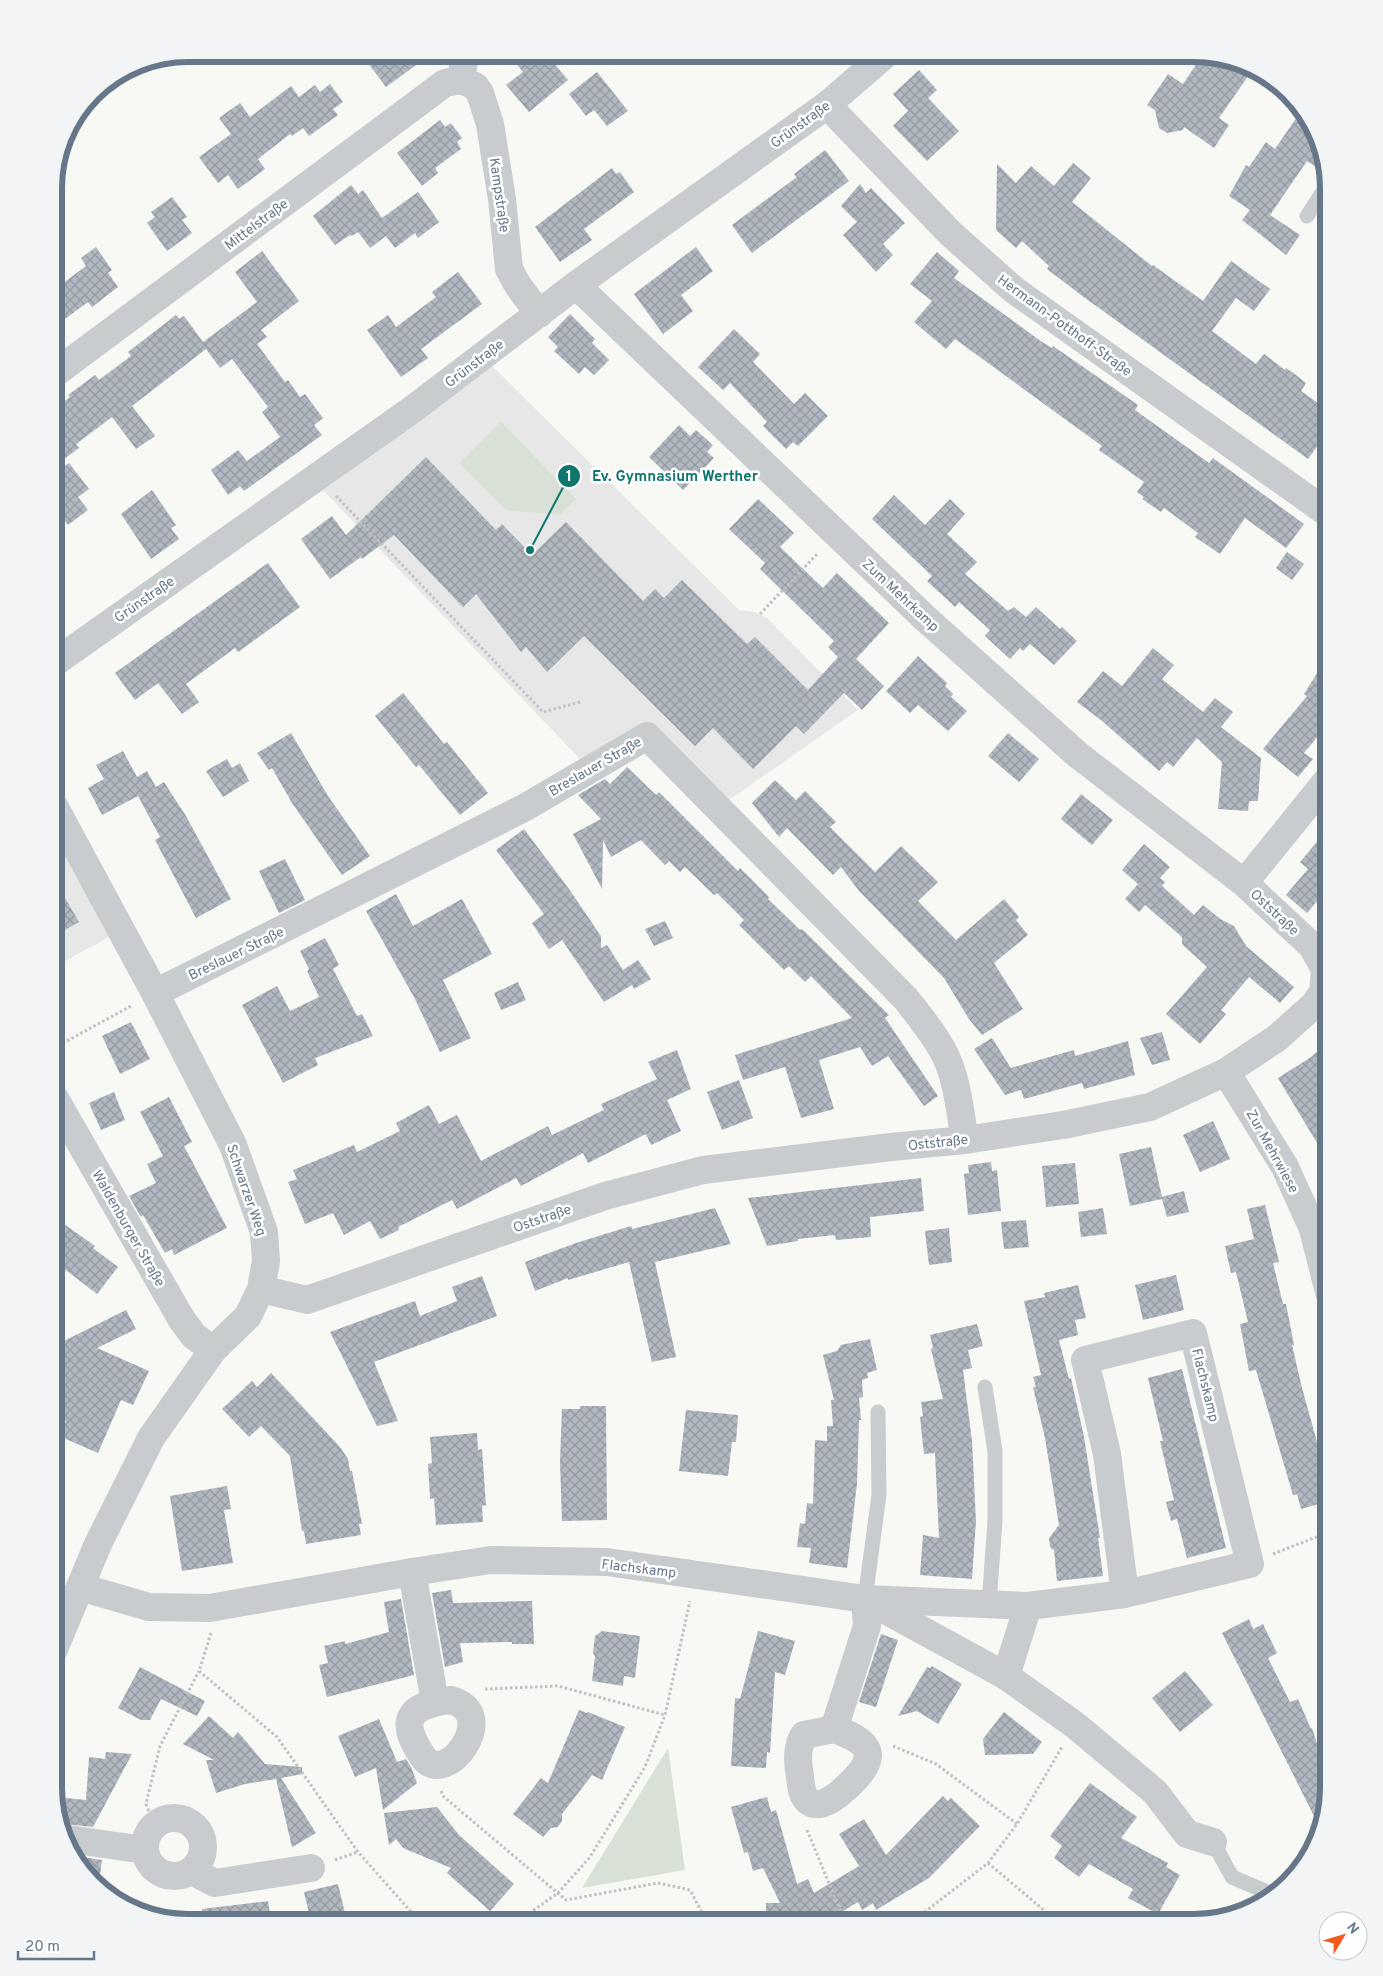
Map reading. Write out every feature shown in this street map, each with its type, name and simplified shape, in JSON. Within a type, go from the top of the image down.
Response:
[{"type":"street","name":"Grünstraße","points":[[63,657],[413,409],[576,286],[827,105],[876,63]]},
{"type":"street","name":"Kampstraße","points":[[463,67],[480,93],[490,124],[502,199],[509,269],[516,284],[539,314]]},
{"type":"street","name":"Mittelstraße","points":[[63,367],[445,84],[463,67]]},
{"type":"street","name":"Hermann-Potthoff-Straße","points":[[827,105],[950,232],[1014,290],[1320,508]]},
{"type":"street","name":"Zum Mehrkamp","points":[[576,286],[926,619],[1078,755],[1244,883]]},
{"type":"street","name":"Breslauer Straße","points":[[155,993],[524,808],[647,736],[906,999],[946,1057],[957,1092],[965,1140]]},
{"type":"street","name":"Oststraße","points":[[1320,789],[1244,883],[1312,946],[1320,960]]},
{"type":"street","name":"Schwarzer Weg","points":[[62,1630],[98,1544],[150,1438],[213,1350],[248,1316],[261,1289],[266,1261],[264,1232],[233,1145],[155,993],[63,822]]},
{"type":"street","name":"Oststraße","points":[[261,1289],[307,1300],[605,1196],[703,1170],[965,1140],[1063,1125],[1150,1107],[1226,1072],[1277,1038],[1314,1005],[1320,997]]},
{"type":"street","name":"Zur Mehrwiese","points":[[1226,1072],[1285,1167],[1313,1229],[1320,1257]]},
{"type":"street","name":"Waldenburger Straße","points":[[62,1112],[182,1320],[194,1336],[213,1350]]},
{"type":"street","name":"Flachskamp","points":[[80,1587],[149,1607],[210,1608],[491,1560],[607,1562],[865,1599],[1028,1606],[1126,1594],[1250,1564],[1194,1333],[1085,1360],[1107,1454],[1126,1594]]},
{"type":"street","points":[[412,1572],[435,1702]]},
{"type":"street","name":"Flachskamp","points":[[865,1599],[1006,1676],[1074,1725],[1155,1792],[1187,1834],[1214,1842]]},
{"type":"street","points":[[834,1729],[867,1626],[865,1599]]},
{"type":"street","points":[[1006,1676],[1028,1606]]},
{"type":"street","points":[[450,1700],[458,1702],[464,1707],[471,1721],[469,1739],[450,1761],[444,1765],[434,1765],[425,1760],[414,1744],[409,1726],[411,1716],[420,1707],[435,1702],[450,1700]]},
{"type":"street","points":[[834,1729],[853,1736],[862,1742],[868,1752],[867,1764],[864,1771],[827,1802],[817,1804],[809,1802],[804,1796],[799,1771],[799,1742],[804,1735],[834,1729]]},
{"type":"street","points":[[171,1817],[190,1821],[202,1835],[204,1844],[203,1854],[199,1863],[192,1871],[173,1877],[154,1869],[148,1861],[145,1850],[145,1841],[154,1825],[171,1817]]},
{"type":"street","points":[[74,1840],[145,1850]]},
{"type":"street","points":[[192,1871],[215,1883],[311,1868]]},
{"type":"lane","points":[[1306,216],[1320,196]]},
{"type":"lane","points":[[984,1387],[994,1451],[995,1521],[989,1604]]},
{"type":"lane","points":[[865,1599],[878,1495],[878,1412]]},
{"type":"lane","points":[[1214,1842],[1232,1876],[1266,1891]]},
{"type":"path","points":[[317,476],[543,712],[580,702]]},
{"type":"path","points":[[760,614],[836,533]]},
{"type":"path","points":[[62,1043],[155,993]]},
{"type":"path","points":[[1250,1564],[1320,1536]]},
{"type":"path","points":[[529,1913],[558,1893],[590,1857],[645,1767],[666,1715],[696,1575]]},
{"type":"path","points":[[154,1825],[146,1804],[160,1746],[199,1671],[212,1630],[210,1608]]},
{"type":"path","points":[[199,1671],[277,1736],[358,1852],[412,1913]]},
{"type":"path","points":[[464,1707],[479,1690],[558,1686],[666,1715]]},
{"type":"path","points":[[921,1914],[988,1863],[1016,1824],[1074,1725]]},
{"type":"path","points":[[868,1752],[891,1745],[936,1764],[1016,1824]]},
{"type":"path","points":[[434,1765],[436,1782],[444,1797],[566,1900],[658,1883],[690,1890],[702,1914]]},
{"type":"path","points":[[809,1802],[803,1819],[841,1914]]},
{"type":"path","points":[[988,1863],[1048,1914]]},
{"type":"shaded area","points":[[492,366],[739,610],[754,612],[767,618],[858,710],[726,802],[646,722],[580,759],[323,490]]},
{"type":"shaded area","points":[[501,422],[576,499],[560,515],[506,510],[459,463]]},
{"type":"shaded area","points":[[63,851],[109,937],[63,962]]},
{"type":"shaded area","points":[[668,1748],[685,1870],[582,1888]]},
{"type":"building","points":[[368,63],[419,63],[386,87]]},
{"type":"building","points":[[516,63],[554,63],[568,80],[529,112],[506,85],[523,72]]},
{"type":"building","points":[[1197,63],[1219,65],[1249,75],[1219,118],[1229,125],[1214,148],[1184,127],[1183,130],[1167,133],[1159,128],[1155,110],[1147,105],[1168,74],[1183,84]]},
{"type":"building","points":[[919,70],[937,90],[928,98],[959,131],[927,161],[893,126],[908,111],[893,94]]},
{"type":"building","points":[[597,72],[628,111],[607,126],[594,110],[586,116],[569,94]]},
{"type":"building","points":[[330,84],[343,102],[333,109],[338,115],[309,136],[303,128],[292,136],[290,134],[258,159],[265,169],[238,189],[228,175],[218,183],[199,157],[231,134],[219,118],[240,103],[250,117],[291,86],[299,97],[315,85],[320,92]]},
{"type":"building","points":[[1298,116],[1311,140],[1318,169],[1307,161],[1270,215],[1300,235],[1286,255],[1242,220],[1250,210],[1229,196],[1246,165],[1249,167],[1266,142],[1275,149]]},
{"type":"building","points":[[440,120],[445,127],[451,123],[462,138],[457,142],[461,149],[435,168],[438,173],[422,186],[397,153]]},
{"type":"building","points":[[825,150],[849,181],[752,253],[732,225],[797,177],[794,174]]},
{"type":"building","points":[[1073,163],[1091,178],[1072,202],[1152,266],[1203,301],[1231,261],[1270,289],[1254,311],[1236,298],[1212,331],[1256,364],[1264,354],[1306,383],[1301,391],[1320,405],[1320,442],[1308,459],[1081,295],[1047,269],[1049,266],[1022,241],[1016,248],[996,230],[997,164],[1016,183],[1031,166],[1054,186]]},
{"type":"building","points":[[612,168],[616,174],[620,172],[634,192],[584,229],[592,240],[560,262],[535,227]]},
{"type":"building","points":[[860,184],[866,193],[871,188],[905,223],[883,244],[893,255],[876,272],[843,235],[857,222],[841,206]]},
{"type":"building","points":[[351,185],[358,194],[363,190],[382,218],[418,192],[439,222],[418,238],[415,233],[395,248],[386,236],[370,248],[358,232],[335,245],[313,216]]},
{"type":"building","points":[[172,197],[187,217],[182,220],[192,233],[167,251],[147,223],[155,217],[151,212]]},
{"type":"building","points":[[96,247],[112,270],[108,273],[118,287],[92,307],[88,302],[63,320],[63,283],[86,266],[81,258]]},
{"type":"building","points":[[696,247],[713,271],[681,295],[693,311],[663,334],[634,294]]},
{"type":"building","points":[[262,251],[299,301],[261,330],[267,337],[257,344],[285,382],[288,380],[300,397],[305,394],[323,418],[314,425],[322,435],[244,491],[240,486],[228,495],[211,470],[238,450],[247,461],[280,437],[262,412],[268,407],[232,359],[220,368],[206,349],[132,406],[155,436],[136,449],[112,417],[76,444],[79,448],[64,459],[63,402],[70,397],[68,395],[95,375],[99,380],[131,356],[128,352],[176,315],[179,319],[184,316],[203,342],[257,302],[235,272]]},
{"type":"building","points":[[937,252],[959,271],[954,278],[1042,342],[1052,348],[1053,346],[1138,405],[1135,410],[1209,463],[1213,458],[1304,524],[1286,548],[1245,518],[1220,554],[1195,537],[1198,533],[1164,508],[1161,512],[1142,499],[1144,497],[1137,492],[1144,482],[1099,450],[1102,446],[955,339],[946,349],[914,322],[932,301],[910,284]]},
{"type":"building","points":[[458,272],[482,304],[421,349],[428,358],[401,377],[367,330],[388,315],[396,327],[436,297],[432,292]]},
{"type":"building","points":[[570,314],[595,339],[592,343],[609,360],[594,375],[585,367],[579,374],[554,351],[558,347],[548,337]]},
{"type":"building","points":[[734,329],[760,354],[753,362],[794,404],[805,393],[828,416],[798,446],[793,442],[786,449],[763,426],[767,422],[730,383],[723,390],[698,367]]},
{"type":"building","points":[[679,425],[690,436],[696,430],[713,445],[707,452],[714,458],[683,490],[649,457]]},
{"type":"building","points":[[426,457],[496,530],[502,524],[532,555],[566,522],[643,601],[655,589],[664,598],[682,580],[747,644],[755,637],[808,690],[838,657],[828,647],[834,641],[760,569],[765,563],[729,529],[758,499],[794,533],[780,547],[823,588],[837,573],[889,623],[856,659],[884,686],[862,710],[844,693],[804,734],[796,726],[753,769],[713,728],[695,746],[584,636],[547,672],[526,647],[521,652],[476,594],[463,607],[394,535],[362,559],[361,557],[330,579],[301,539],[332,516],[346,535]]},
{"type":"building","points":[[69,463],[89,489],[78,497],[88,510],[68,525],[63,518],[63,468]]},
{"type":"building","points":[[152,490],[176,525],[171,528],[179,539],[151,559],[121,514]]},
{"type":"building","points":[[894,495],[925,525],[950,499],[965,514],[947,534],[977,562],[965,574],[1008,611],[1014,607],[1026,617],[1036,607],[1060,629],[1062,627],[1077,641],[1054,665],[1030,644],[1023,651],[1020,648],[1010,659],[985,636],[990,630],[959,602],[955,607],[927,581],[932,576],[872,519]]},
{"type":"building","points":[[1287,552],[1304,564],[1292,580],[1276,568]]},
{"type":"building","points":[[268,563],[300,607],[238,652],[235,648],[186,684],[199,702],[182,714],[158,683],[135,700],[115,673]]},
{"type":"building","points":[[1153,648],[1174,665],[1162,679],[1203,712],[1215,698],[1233,712],[1221,727],[1261,758],[1258,801],[1249,801],[1248,811],[1218,809],[1222,762],[1197,738],[1173,767],[1167,762],[1159,771],[1101,720],[1077,702],[1103,671],[1122,686]]},
{"type":"building","points":[[918,656],[947,683],[945,686],[953,694],[951,697],[967,711],[948,731],[918,705],[910,713],[886,691]]},
{"type":"building","points":[[1320,668],[1320,734],[1304,753],[1313,759],[1298,777],[1263,749],[1307,696],[1304,694]]},
{"type":"building","points":[[403,693],[444,744],[447,742],[488,793],[460,815],[419,765],[416,767],[375,716]]},
{"type":"building","points":[[291,733],[328,796],[370,856],[342,875],[292,803],[272,768],[269,770],[257,753]]},
{"type":"building","points":[[1008,733],[1039,759],[1019,782],[988,756]]},
{"type":"building","points":[[123,751],[137,777],[147,771],[156,787],[164,782],[186,816],[231,899],[196,918],[155,840],[160,837],[138,796],[102,815],[88,788],[104,779],[96,765]]},
{"type":"building","points":[[227,759],[232,768],[240,763],[249,781],[223,797],[206,771]]},
{"type":"building","points":[[627,767],[656,795],[659,792],[738,871],[740,868],[769,897],[768,899],[800,930],[802,929],[889,1015],[885,1018],[938,1096],[924,1106],[888,1056],[872,1066],[860,1047],[819,1060],[834,1109],[801,1118],[785,1067],[743,1080],[735,1055],[852,1018],[811,976],[805,982],[789,966],[784,970],[739,925],[744,920],[717,893],[714,895],[685,867],[680,872],[669,861],[665,865],[641,840],[611,857],[603,840],[602,889],[573,834],[601,819],[578,795],[605,779],[610,784]]},
{"type":"building","points":[[775,780],[796,800],[805,791],[836,822],[830,827],[875,872],[901,846],[938,882],[918,901],[956,940],[1004,899],[1019,917],[1016,920],[1028,935],[994,963],[1023,1009],[982,1035],[969,1019],[944,978],[859,891],[841,867],[833,875],[787,828],[779,837],[752,803]]},
{"type":"building","points":[[1081,794],[1113,820],[1092,845],[1061,819]]},
{"type":"building","points":[[524,829],[601,936],[601,948],[607,945],[623,970],[638,960],[651,979],[634,989],[632,985],[604,1002],[562,940],[549,949],[532,923],[544,914],[496,850]]},
{"type":"building","points":[[1320,839],[1320,898],[1307,913],[1286,895],[1308,869],[1300,862]]},
{"type":"building","points":[[1144,844],[1170,867],[1160,878],[1165,882],[1162,886],[1194,915],[1203,905],[1220,919],[1234,926],[1246,946],[1294,987],[1280,1003],[1249,977],[1221,1010],[1226,1014],[1200,1044],[1166,1014],[1207,967],[1182,944],[1182,937],[1145,905],[1139,912],[1125,899],[1138,884],[1122,870]]},
{"type":"building","points":[[285,859],[305,900],[279,913],[259,871]]},
{"type":"building","points":[[63,894],[79,922],[63,931]]},
{"type":"building","points":[[396,894],[413,926],[462,899],[492,954],[443,980],[471,1038],[440,1052],[415,999],[366,911]]},
{"type":"building","points":[[665,921],[673,938],[654,946],[645,929]]},
{"type":"building","points":[[325,938],[339,965],[333,969],[357,1016],[362,1014],[373,1036],[315,1058],[318,1065],[283,1083],[242,1005],[277,986],[290,1011],[319,997],[300,951]]},
{"type":"building","points":[[518,982],[526,1000],[501,1010],[494,993]]},
{"type":"building","points":[[131,1022],[150,1059],[120,1074],[102,1036]]},
{"type":"building","points":[[1162,1032],[1170,1060],[1152,1065],[1140,1038]]},
{"type":"building","points":[[992,1038],[1011,1068],[1074,1050],[1075,1056],[1128,1041],[1135,1075],[1084,1089],[1082,1083],[1024,1099],[1021,1090],[1005,1095],[974,1049]]},
{"type":"building","points":[[1320,1049],[1320,1148],[1278,1078]]},
{"type":"building","points":[[677,1050],[691,1089],[667,1100],[681,1131],[651,1145],[646,1134],[588,1163],[583,1153],[521,1186],[516,1178],[457,1209],[452,1200],[398,1227],[399,1230],[380,1239],[370,1221],[344,1235],[333,1213],[305,1224],[288,1182],[297,1179],[293,1170],[354,1145],[357,1152],[400,1131],[396,1123],[429,1105],[439,1124],[457,1115],[481,1161],[548,1126],[552,1135],[604,1110],[601,1104],[657,1079],[648,1062]]},
{"type":"building","points":[[739,1080],[753,1118],[722,1130],[707,1092]]},
{"type":"building","points":[[114,1092],[125,1120],[101,1130],[89,1103]]},
{"type":"building","points":[[169,1097],[192,1142],[184,1146],[227,1228],[174,1255],[172,1249],[165,1253],[143,1215],[141,1217],[129,1196],[156,1183],[147,1164],[163,1156],[140,1112]]},
{"type":"building","points":[[1213,1121],[1230,1159],[1200,1172],[1183,1135]]},
{"type":"building","points":[[1151,1147],[1162,1197],[1184,1191],[1189,1212],[1167,1217],[1162,1199],[1130,1206],[1119,1154]]},
{"type":"building","points":[[991,1162],[992,1171],[997,1170],[1001,1211],[968,1215],[964,1174],[969,1173],[968,1165]]},
{"type":"building","points":[[1075,1163],[1079,1204],[1046,1207],[1042,1166]]},
{"type":"building","points":[[921,1178],[924,1211],[870,1217],[871,1237],[836,1240],[835,1235],[798,1239],[798,1241],[767,1246],[748,1198]]},
{"type":"building","points":[[1265,1205],[1279,1262],[1273,1263],[1283,1304],[1286,1304],[1294,1345],[1292,1345],[1302,1388],[1320,1449],[1320,1504],[1301,1509],[1297,1494],[1293,1495],[1256,1370],[1249,1371],[1240,1324],[1248,1322],[1236,1272],[1231,1273],[1225,1246],[1254,1239],[1247,1209]]},
{"type":"building","points":[[715,1208],[731,1244],[655,1262],[676,1357],[652,1362],[629,1262],[568,1280],[568,1278],[535,1291],[525,1262],[576,1243],[631,1226],[632,1229]]},
{"type":"building","points":[[1103,1208],[1107,1234],[1081,1237],[1078,1212]]},
{"type":"building","points":[[1026,1220],[1029,1247],[1004,1249],[1001,1222]]},
{"type":"building","points":[[62,1223],[95,1246],[93,1248],[118,1267],[97,1294],[62,1267]]},
{"type":"building","points":[[949,1228],[952,1262],[929,1265],[925,1231]]},
{"type":"building","points":[[1176,1275],[1184,1310],[1143,1320],[1135,1285]]},
{"type":"building","points":[[482,1276],[497,1316],[374,1362],[398,1421],[377,1426],[330,1332],[415,1301],[420,1316],[457,1301],[452,1287]]},
{"type":"building","points":[[1078,1285],[1086,1318],[1075,1320],[1078,1335],[1059,1340],[1069,1379],[1071,1378],[1084,1437],[1100,1538],[1098,1538],[1103,1576],[1057,1581],[1054,1550],[1050,1547],[1049,1538],[1059,1525],[1045,1438],[1033,1387],[1036,1387],[1033,1377],[1041,1375],[1024,1301],[1045,1297],[1044,1293]]},
{"type":"building","points":[[126,1310],[136,1329],[97,1348],[149,1371],[133,1405],[121,1400],[98,1453],[62,1437],[62,1429],[66,1421],[62,1419],[62,1342]]},
{"type":"building","points":[[977,1324],[983,1346],[968,1350],[972,1368],[963,1370],[972,1441],[976,1521],[972,1579],[920,1575],[923,1535],[939,1538],[935,1453],[924,1454],[920,1417],[923,1416],[921,1402],[943,1399],[931,1349],[933,1348],[930,1335]]},
{"type":"building","points":[[870,1339],[877,1370],[867,1373],[868,1378],[862,1380],[863,1397],[859,1398],[861,1420],[859,1420],[857,1484],[847,1568],[809,1563],[811,1548],[797,1547],[800,1523],[805,1524],[807,1503],[813,1504],[815,1440],[827,1441],[827,1426],[833,1426],[831,1400],[834,1400],[823,1355],[837,1351],[841,1345]]},
{"type":"building","points":[[1182,1369],[1226,1548],[1187,1558],[1177,1519],[1171,1521],[1166,1502],[1174,1500],[1160,1441],[1163,1441],[1148,1378]]},
{"type":"building","points":[[271,1373],[340,1447],[348,1459],[362,1524],[359,1524],[361,1535],[306,1544],[304,1531],[302,1531],[290,1456],[261,1426],[249,1437],[222,1409],[252,1381],[257,1387]]},
{"type":"building","points":[[580,1406],[606,1406],[607,1520],[562,1521],[560,1462],[562,1409],[580,1409]]},
{"type":"building","points":[[686,1410],[738,1415],[736,1442],[732,1442],[728,1476],[679,1471]]},
{"type":"building","points":[[477,1433],[478,1450],[482,1449],[486,1505],[482,1506],[483,1522],[436,1525],[434,1498],[430,1499],[428,1464],[432,1463],[430,1437]]},
{"type":"building","points":[[227,1486],[231,1509],[224,1510],[233,1563],[182,1571],[170,1496]]},
{"type":"building","points":[[451,1590],[453,1603],[532,1601],[534,1644],[512,1644],[512,1642],[460,1643],[463,1662],[445,1667],[432,1593]]},
{"type":"building","points":[[401,1599],[414,1675],[327,1697],[319,1665],[328,1663],[324,1646],[345,1641],[345,1644],[389,1632],[384,1602]]},
{"type":"building","points":[[1249,1619],[1253,1629],[1263,1624],[1277,1653],[1268,1658],[1290,1702],[1298,1699],[1312,1728],[1320,1753],[1320,1788],[1316,1820],[1222,1633]]},
{"type":"building","points":[[602,1631],[640,1636],[635,1678],[624,1676],[623,1686],[592,1681],[595,1636]]},
{"type":"building","points":[[758,1631],[795,1641],[785,1675],[775,1672],[770,1753],[767,1752],[766,1768],[731,1766],[735,1698],[740,1699]]},
{"type":"building","points":[[881,1634],[898,1640],[876,1707],[859,1702]]},
{"type":"building","points":[[932,1666],[962,1684],[938,1724],[917,1711],[898,1716],[927,1667],[930,1668]]},
{"type":"building","points":[[140,1667],[205,1701],[197,1716],[161,1699],[150,1720],[141,1720],[118,1708]]},
{"type":"building","points":[[1185,1671],[1213,1705],[1180,1732],[1152,1698]]},
{"type":"building","points":[[579,1710],[625,1727],[602,1780],[592,1775],[562,1814],[562,1821],[558,1827],[551,1828],[543,1837],[513,1814],[541,1778],[548,1783]]},
{"type":"building","points":[[1004,1712],[1042,1742],[1033,1754],[985,1755],[983,1739]]},
{"type":"building","points":[[209,1716],[233,1738],[238,1732],[265,1764],[302,1767],[302,1774],[281,1778],[316,1833],[292,1847],[276,1779],[245,1784],[216,1793],[206,1760],[214,1760],[183,1744]]},
{"type":"building","points":[[379,1719],[397,1762],[406,1759],[417,1783],[383,1810],[376,1768],[355,1777],[338,1736]]},
{"type":"building","points":[[106,1752],[132,1754],[93,1827],[68,1824],[63,1798],[86,1800],[89,1757],[105,1759]]},
{"type":"building","points":[[1090,1783],[1137,1817],[1121,1838],[1168,1863],[1166,1867],[1180,1875],[1158,1914],[1128,1898],[1133,1889],[1089,1864],[1079,1877],[1054,1858],[1062,1846],[1050,1836]]},
{"type":"building","points":[[943,1796],[948,1801],[951,1798],[980,1826],[929,1878],[876,1910],[873,1903],[862,1910],[858,1902],[839,1914],[766,1914],[766,1903],[780,1903],[763,1868],[753,1871],[748,1852],[744,1853],[731,1807],[767,1797],[771,1812],[776,1810],[797,1884],[808,1879],[814,1893],[859,1866],[839,1834],[864,1819],[886,1855]]},
{"type":"building","points":[[437,1807],[459,1835],[514,1884],[490,1911],[447,1873],[451,1868],[403,1848],[396,1839],[389,1845],[384,1813]]},
{"type":"building","points":[[83,1857],[102,1860],[100,1878]]},
{"type":"building","points":[[338,1884],[345,1913],[309,1913],[304,1892]]},
{"type":"building","points":[[268,1901],[270,1913],[202,1913],[202,1909]]},
{"type":"place","name":"Ev. Gymnasium Werther","points":[[530,550]]}]
